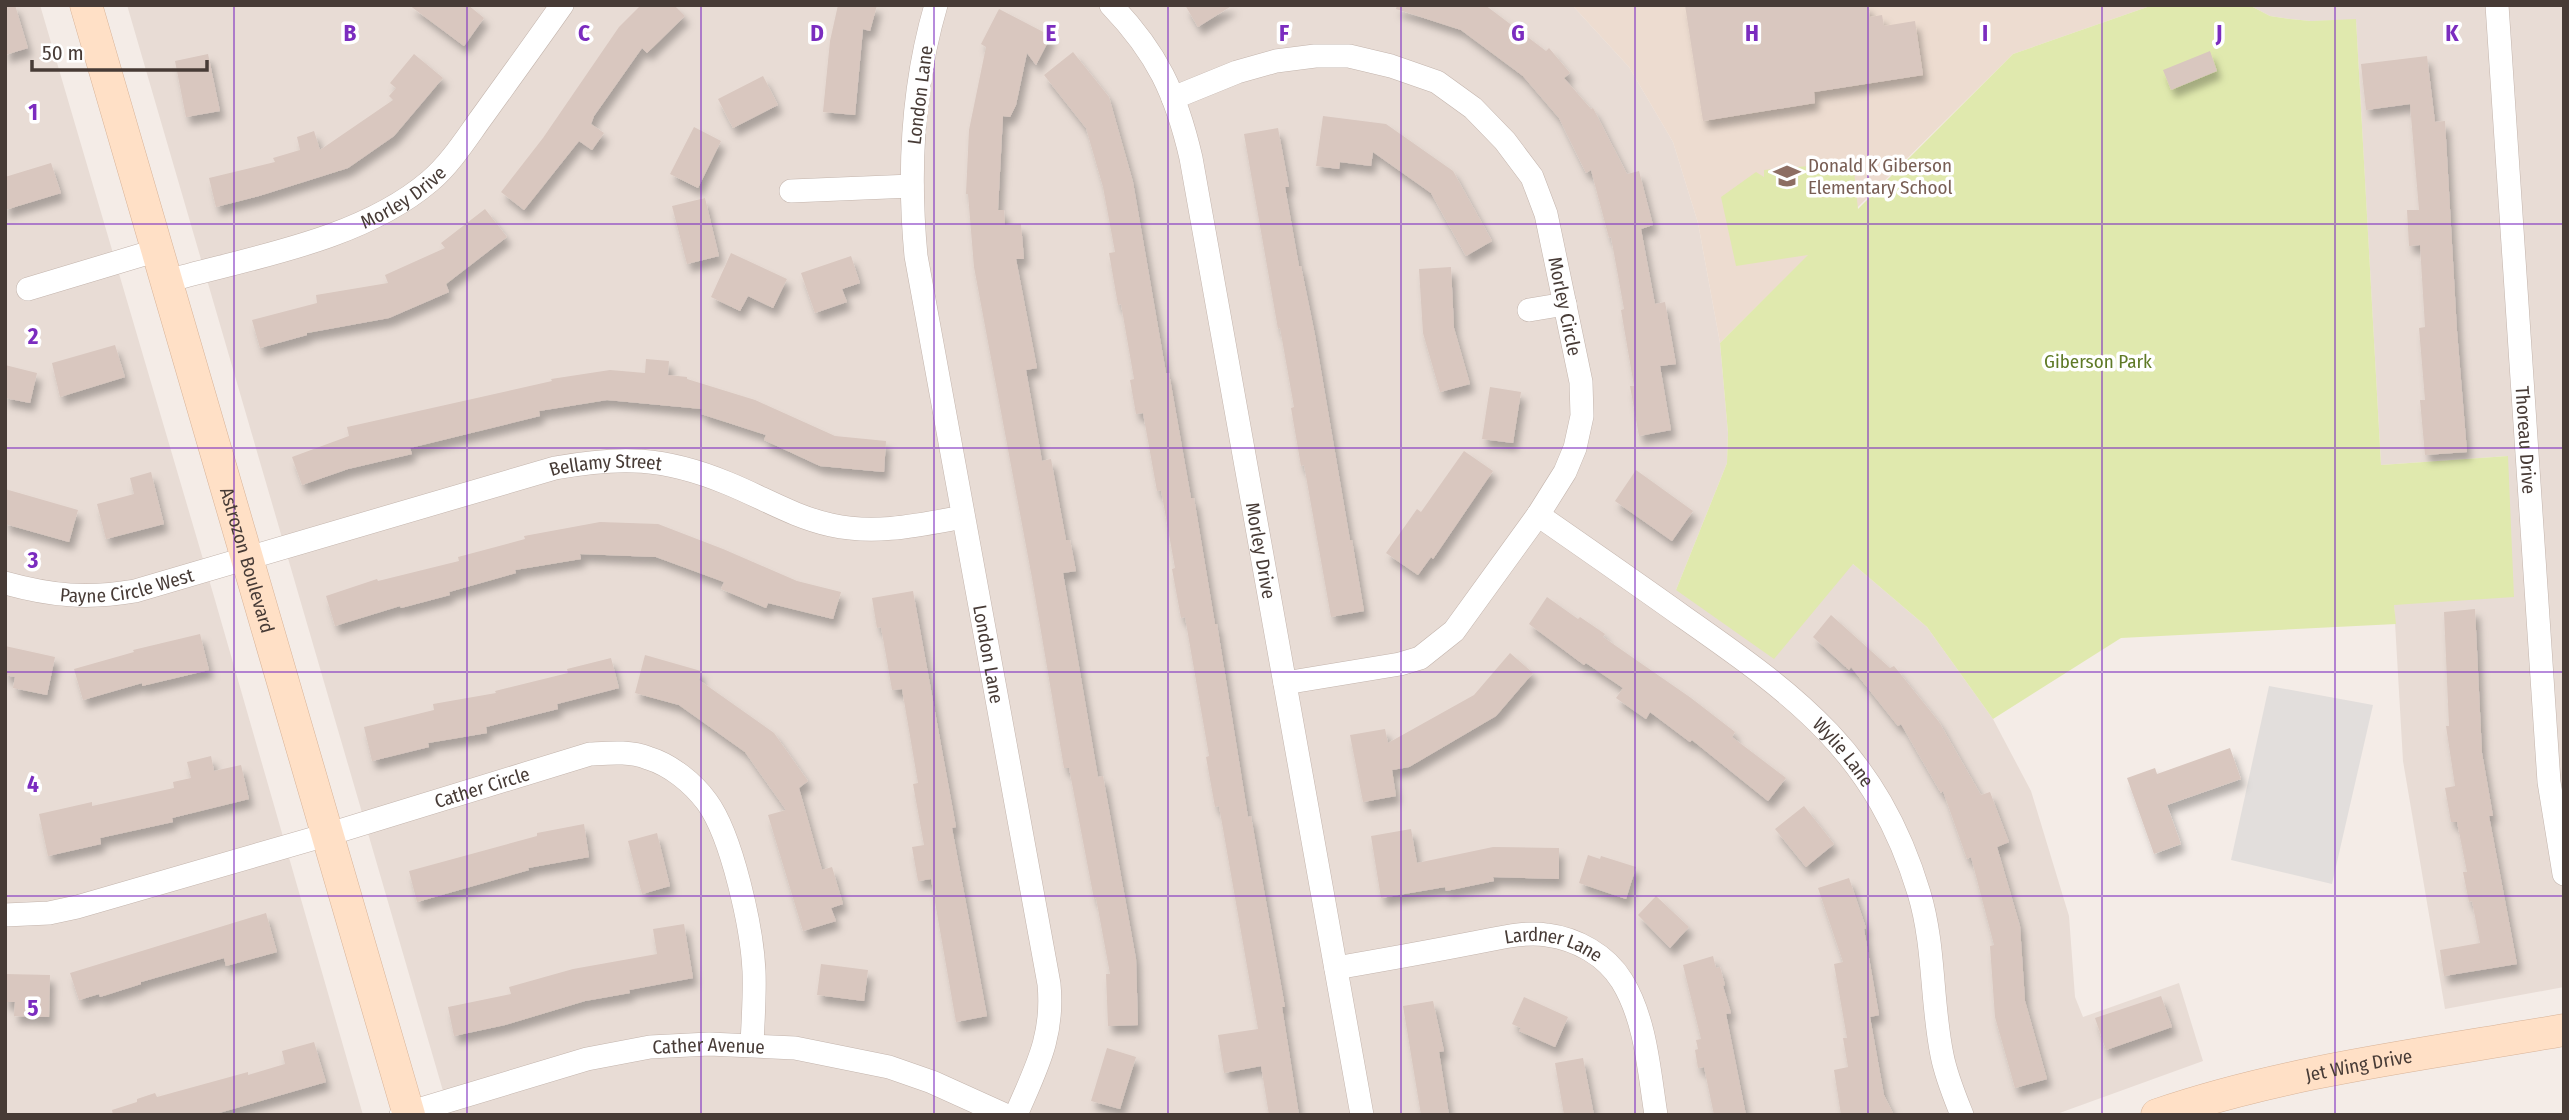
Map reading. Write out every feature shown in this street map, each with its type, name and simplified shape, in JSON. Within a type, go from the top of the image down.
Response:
[{"type":"main road","name":"Astrozon Boulevard","points":[[86,5],[406,1114]]},
{"type":"main road","name":"Jet Wing Drive","points":[[2157,1115],[2198,1100],[2290,1078],[2564,1030]]},
{"type":"street","name":"Morley Drive","points":[[167,281],[341,230],[372,218],[404,200],[431,180],[456,152],[562,5]]},
{"type":"street","name":"London Lane","points":[[936,5],[924,48],[913,143],[912,186],[918,267],[1052,1009],[1040,1058],[1016,1115]]},
{"type":"street","name":"Morley Drive","points":[[1111,5],[1132,27],[1157,61],[1184,128],[1191,158],[1363,1115]]},
{"type":"street","name":"Thoreau Drive","points":[[2497,5],[2549,782],[2564,874]]},
{"type":"street","name":"Morley Circle","points":[[1173,98],[1276,61],[1315,56],[1349,56],[1391,65],[1437,82],[1473,108],[1505,141],[1532,177],[1546,214],[1581,382],[1582,416],[1565,472],[1538,515],[1454,631],[1420,658],[1400,664],[1285,683]]},
{"type":"street","points":[[791,191],[912,186]]},
{"type":"street","points":[[28,289],[158,250]]},
{"type":"street","points":[[1529,310],[1564,303]]},
{"type":"street","name":"Bellamy Street","points":[[247,557],[555,468],[625,459],[659,462],[691,469],[797,515],[831,525],[866,530],[898,529],[963,517]]},
{"type":"street","name":"Wylie Lane","points":[[1538,515],[1758,668],[1836,738],[1863,774],[1892,823],[1906,853],[1920,895],[1931,944],[1942,1054],[1949,1083],[1962,1115]]},
{"type":"street","name":"Payne Circle West","points":[[5,583],[56,595],[108,596],[135,592],[247,557]]},
{"type":"street","name":"Cather Circle","points":[[5,915],[36,915],[76,907],[327,835],[590,754],[621,752],[649,758],[692,785],[708,804],[721,828],[742,898],[750,936],[754,971],[752,1045]]},
{"type":"street","name":"Lardner Lane","points":[[1336,968],[1514,936],[1545,934],[1577,942],[1605,959],[1622,981],[1636,1009],[1656,1115]]},
{"type":"street","name":"Cather Avenue","points":[[406,1114],[587,1059],[650,1047],[709,1044],[795,1048],[889,1067],[932,1082],[1005,1115]]},
{"type":"shaded area","points":[[5,5],[40,5],[363,1115],[5,1115]]},
{"type":"shaded area","points":[[127,5],[1572,5],[1629,67],[1673,142],[1698,223],[1720,343],[1728,433],[1727,463],[1676,590],[1853,564],[1927,627],[1993,719],[2031,791],[2069,916],[2075,997],[2083,1017],[2179,983],[2203,1061],[2054,1115],[450,1115]]},
{"type":"shaded area","name":"Donald K Giberson Elementary School","points":[[1572,5],[2153,5],[2013,54],[1720,343],[1698,223],[1673,142],[1629,67]]},
{"type":"shaded area","points":[[2249,5],[2564,5],[2564,987],[2445,1009],[2403,761],[2394,605],[2508,456],[2381,465],[2356,20],[2290,19],[2270,16]]},
{"type":"shaded area","points":[[2269,686],[2373,705],[2332,884],[2231,860]]},
{"type":"green space","name":"Giberson Park","points":[[2153,5],[2249,5],[2270,16],[2290,19],[2356,19],[2381,465],[2508,456],[2514,597],[2394,605],[2396,624],[2121,638],[1993,719],[1927,627],[1853,564],[1774,659],[1676,590],[1727,463],[1728,433],[1720,343],[1808,255],[1736,266],[1721,197],[1756,172],[1764,177],[1764,170],[1853,162],[1858,209],[2013,54]]},
{"type":"building","points":[[5,5],[15,5],[28,48],[5,55]]},
{"type":"building","points":[[409,5],[468,5],[484,18],[464,46]]},
{"type":"building","points":[[641,5],[674,5],[685,16],[647,53],[642,48],[594,116],[591,124],[604,133],[592,150],[579,141],[524,210],[501,192],[543,138],[619,27]]},
{"type":"building","points":[[838,5],[877,5],[870,31],[863,29],[855,115],[823,112],[830,41]]},
{"type":"building","points":[[1185,5],[1233,5],[1198,27]]},
{"type":"building","points":[[1397,5],[1485,5],[1546,51],[1549,48],[1570,73],[1564,78],[1591,109],[1593,108],[1627,174],[1639,171],[1653,225],[1641,229],[1655,304],[1665,302],[1676,364],[1660,366],[1671,430],[1639,436],[1630,386],[1634,386],[1621,310],[1624,309],[1611,237],[1609,238],[1591,170],[1586,173],[1559,118],[1523,76],[1461,30],[1396,9]]},
{"type":"building","points":[[1685,5],[1868,5],[1870,17],[1882,15],[1884,26],[1915,21],[1923,75],[1814,92],[1815,103],[1703,121]]},
{"type":"building","points":[[999,9],[1051,36],[1036,65],[1027,53],[1016,105],[1010,117],[1003,116],[998,210],[1004,210],[1005,225],[1021,224],[1024,259],[1016,259],[1037,368],[1026,370],[1042,461],[1051,459],[1066,540],[1070,540],[1076,571],[1063,573],[1098,777],[1103,776],[1136,959],[1138,1025],[1108,1026],[1106,974],[1110,974],[1069,768],[1064,768],[974,267],[966,194],[969,130],[986,47],[981,44]]},
{"type":"building","points":[[2210,51],[2217,71],[2171,90],[2163,70]]},
{"type":"building","points":[[1073,52],[1109,97],[1133,182],[1166,373],[1169,373],[1217,624],[1248,817],[1251,816],[1285,1007],[1282,1007],[1299,1115],[1269,1115],[1261,1066],[1224,1073],[1218,1035],[1258,1029],[1219,806],[1215,807],[1206,757],[1209,756],[1185,617],[1181,618],[1172,569],[1175,568],[1161,490],[1157,491],[1143,413],[1136,414],[1130,380],[1134,379],[1109,253],[1115,252],[1103,187],[1086,128],[1044,75]]},
{"type":"building","points":[[208,54],[220,111],[186,117],[175,61]]},
{"type":"building","points":[[414,54],[443,78],[394,136],[348,168],[216,207],[209,178],[275,162],[273,158],[300,150],[297,137],[314,131],[320,150],[393,100],[389,96],[396,88],[390,83]]},
{"type":"building","points":[[2427,56],[2435,122],[2445,121],[2467,452],[2425,455],[2420,400],[2425,400],[2419,328],[2425,327],[2420,245],[2409,246],[2407,210],[2419,210],[2410,104],[2366,110],[2361,64]]},
{"type":"building","points":[[763,76],[778,105],[733,128],[718,99]]},
{"type":"building","points":[[1323,116],[1386,124],[1453,171],[1492,241],[1466,256],[1431,193],[1373,152],[1371,166],[1340,162],[1339,169],[1316,166]]},
{"type":"building","points":[[694,127],[721,141],[698,188],[670,174]]},
{"type":"building","points":[[1278,128],[1299,266],[1315,335],[1364,611],[1331,617],[1304,465],[1301,466],[1291,408],[1294,407],[1244,134]]},
{"type":"building","points":[[51,163],[61,193],[5,210],[5,177]]},
{"type":"building","points":[[705,198],[719,256],[687,264],[672,206]]},
{"type":"building","points":[[485,209],[507,237],[446,284],[449,292],[389,318],[307,333],[260,348],[252,320],[317,303],[316,295],[388,283],[385,275],[445,248],[441,243]]},
{"type":"building","points":[[731,253],[787,279],[773,308],[748,296],[740,311],[711,297]]},
{"type":"building","points":[[851,256],[860,283],[842,289],[847,302],[815,313],[801,273]]},
{"type":"building","points":[[1451,267],[1454,328],[1470,384],[1440,392],[1423,333],[1419,269]]},
{"type":"building","points":[[115,345],[125,377],[60,397],[52,363]]},
{"type":"building","points":[[646,359],[669,361],[668,375],[687,377],[755,400],[835,436],[886,441],[884,472],[820,466],[764,440],[766,435],[701,414],[702,409],[607,400],[539,411],[540,416],[410,448],[412,454],[348,469],[302,485],[292,457],[349,436],[347,427],[552,381],[551,379],[610,370],[645,373]]},
{"type":"building","points":[[5,365],[37,373],[30,403],[5,398]]},
{"type":"building","points":[[1490,387],[1521,392],[1513,443],[1482,439]]},
{"type":"building","points":[[1464,451],[1493,471],[1433,559],[1431,557],[1418,575],[1386,553],[1417,509],[1421,512]]},
{"type":"building","points":[[1636,470],[1693,511],[1672,541],[1615,501]]},
{"type":"building","points":[[151,472],[164,524],[106,539],[97,504],[134,494],[130,478]]},
{"type":"building","points":[[5,489],[78,510],[69,542],[5,524]]},
{"type":"building","points":[[600,522],[658,524],[797,581],[841,592],[833,619],[768,603],[766,608],[721,589],[724,582],[656,557],[580,554],[581,559],[515,570],[516,573],[449,592],[450,595],[401,608],[400,606],[335,626],[326,596],[377,579],[378,581],[459,561],[458,557],[525,539],[524,536]]},
{"type":"building","points":[[913,591],[956,827],[952,828],[987,1016],[956,1022],[931,879],[918,881],[912,847],[924,845],[913,784],[918,783],[902,689],[892,690],[881,627],[877,628],[872,598]]},
{"type":"building","points":[[1547,597],[1605,634],[1603,637],[1691,698],[1735,732],[1732,737],[1786,778],[1768,801],[1692,740],[1690,742],[1650,712],[1646,719],[1616,698],[1623,688],[1586,663],[1584,665],[1529,624]]},
{"type":"building","points":[[2475,609],[2482,753],[2493,816],[2489,816],[2517,964],[2444,976],[2440,950],[2480,943],[2463,872],[2467,872],[2457,822],[2451,822],[2445,788],[2455,786],[2446,726],[2449,726],[2444,612]]},
{"type":"building","points":[[1831,615],[1890,668],[1894,666],[1939,722],[1981,795],[1990,792],[2009,842],[1997,847],[2020,926],[2025,1001],[2047,1079],[2015,1088],[1995,1017],[1990,946],[1994,945],[1971,857],[1967,859],[1943,791],[1941,793],[1901,724],[1898,726],[1851,667],[1849,670],[1813,637]]},
{"type":"building","points":[[200,634],[209,670],[142,686],[142,683],[83,700],[74,669],[134,652],[133,650]]},
{"type":"building","points":[[5,646],[55,657],[47,695],[13,688],[15,677],[5,675]]},
{"type":"building","points":[[1510,653],[1533,673],[1496,716],[1409,767],[1392,770],[1396,796],[1363,802],[1350,735],[1385,729],[1388,743],[1474,695]]},
{"type":"building","points":[[645,655],[701,671],[699,680],[774,733],[808,781],[799,788],[822,870],[832,867],[843,904],[831,908],[836,921],[803,931],[768,815],[786,810],[745,752],[679,705],[635,693]]},
{"type":"building","points":[[611,658],[619,688],[557,704],[558,709],[486,727],[487,733],[428,743],[429,747],[372,761],[364,727],[434,710],[433,704],[496,693],[495,691],[568,673],[567,669]]},
{"type":"building","points":[[2230,748],[2241,779],[2167,805],[2181,844],[2154,854],[2127,778],[2155,768],[2157,774]]},
{"type":"building","points":[[211,756],[214,771],[241,765],[249,799],[172,818],[173,822],[100,838],[101,844],[48,856],[39,814],[92,802],[92,806],[174,788],[173,782],[191,778],[187,762]]},
{"type":"building","points":[[1804,806],[1834,844],[1806,867],[1775,829]]},
{"type":"building","points":[[584,824],[589,857],[528,868],[529,870],[417,902],[409,871],[537,836],[537,833]]},
{"type":"building","points":[[1411,829],[1417,863],[1493,847],[1559,848],[1559,879],[1493,877],[1494,881],[1446,891],[1445,887],[1381,898],[1371,836]]},
{"type":"building","points":[[657,833],[670,886],[642,894],[628,841]]},
{"type":"building","points":[[1588,855],[1600,859],[1601,856],[1636,867],[1626,899],[1579,883]]},
{"type":"building","points":[[1849,878],[1866,928],[1864,929],[1879,1015],[1870,1017],[1884,1095],[1894,1115],[1841,1115],[1834,1070],[1848,1067],[1843,1038],[1847,1038],[1834,964],[1843,962],[1818,888]]},
{"type":"building","points":[[1656,896],[1689,927],[1670,948],[1638,915]]},
{"type":"building","points":[[266,913],[277,952],[226,966],[224,958],[100,997],[99,994],[79,1000],[70,973]]},
{"type":"building","points":[[684,924],[693,978],[629,990],[630,993],[585,1001],[505,1025],[454,1036],[448,1007],[511,994],[509,987],[573,969],[657,954],[653,929]]},
{"type":"building","points":[[1713,956],[1716,968],[1720,967],[1731,1013],[1726,1014],[1746,1115],[1714,1115],[1704,1067],[1698,1068],[1696,1040],[1701,1039],[1683,965]]},
{"type":"building","points":[[821,964],[868,970],[864,1001],[817,995]]},
{"type":"building","points":[[5,974],[50,975],[49,1017],[14,1016],[15,1002],[5,1002]]},
{"type":"building","points":[[2161,996],[2172,1027],[2106,1050],[2095,1018]]},
{"type":"building","points":[[1524,997],[1568,1017],[1555,1047],[1519,1031],[1521,1028],[1512,1024]]},
{"type":"building","points":[[1433,1001],[1444,1051],[1439,1052],[1449,1115],[1421,1115],[1403,1006]]},
{"type":"building","points":[[314,1042],[326,1082],[212,1115],[113,1115],[112,1110],[155,1093],[157,1097],[285,1064],[282,1051]]},
{"type":"building","points":[[1107,1048],[1136,1057],[1120,1109],[1091,1101]]},
{"type":"building","points":[[1583,1058],[1594,1115],[1564,1115],[1555,1063]]},
{"type":"place","name":"Donald K Giberson Elementary School","points":[[1787,176]]}]
